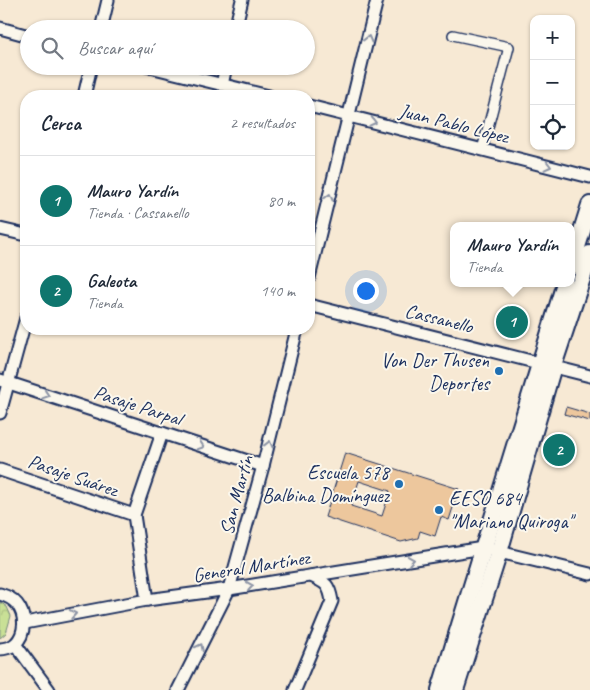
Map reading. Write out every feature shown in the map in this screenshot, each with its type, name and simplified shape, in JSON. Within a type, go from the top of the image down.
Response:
[{"type":"main road","points":[[575,253],[590,205]]},
{"type":"main road","points":[[455,690],[491,550],[547,365],[590,254]]},
{"type":"main road","points":[[547,365],[564,287]]},
{"type":"main road","points":[[440,690],[491,550]]},
{"type":"street","points":[[103,20],[108,0]]},
{"type":"street","points":[[237,20],[242,0]]},
{"type":"street","points":[[315,254],[377,0]]},
{"type":"street","points":[[0,28],[20,34]]},
{"type":"street","points":[[453,35],[510,47],[482,150]]},
{"type":"street","points":[[85,90],[89,75]]},
{"type":"street","points":[[182,75],[243,90]]},
{"type":"street","points":[[222,85],[224,75]]},
{"type":"street","name":"Juan Pablo López","points":[[315,108],[590,177]]},
{"type":"street","points":[[0,229],[20,234]]},
{"type":"street","name":"Cassanello","points":[[315,307],[590,376]]},
{"type":"street","points":[[0,413],[4,382],[20,335]]},
{"type":"street","name":"San Martín","points":[[178,690],[229,589],[263,466],[295,335]]},
{"type":"street","name":"Pasaje Parpal","points":[[4,382],[263,466]]},
{"type":"street","points":[[147,600],[134,515],[162,433]]},
{"type":"street","name":"Pasaje Suárez","points":[[0,470],[134,515]]},
{"type":"street","points":[[491,550],[590,574]]},
{"type":"street","name":"General Martínez","points":[[25,623],[147,600],[491,550]]},
{"type":"street","points":[[295,690],[332,601],[330,590],[325,582],[311,576]]},
{"type":"street","points":[[0,594],[10,598],[17,604],[22,612],[25,623],[15,644],[0,649]]},
{"type":"street","points":[[15,644],[48,690]]},
{"type":"green space","points":[[0,602],[7,607],[11,616],[6,633],[0,638]]},
{"type":"building","points":[[566,407],[590,414],[590,421],[564,414]]},
{"type":"building","points":[[345,453],[459,489],[449,520],[441,517],[435,536],[420,531],[418,538],[401,542],[325,517]],"holes":[[[359,481],[390,491],[382,516],[351,506]]]},
{"type":"place","name":"Mauro Yardín","points":[[512,322]]},
{"type":"place","name":"Von Der Thusen Deportes","points":[[499,371]]},
{"type":"place","name":"Galeota","points":[[559,450]]},
{"type":"place","name":"Escuela 578 Balbina Domínguez","points":[[399,484]]},
{"type":"place","name":"EESO 684 \"Mariano Quiroga\"","points":[[439,510]]}]
